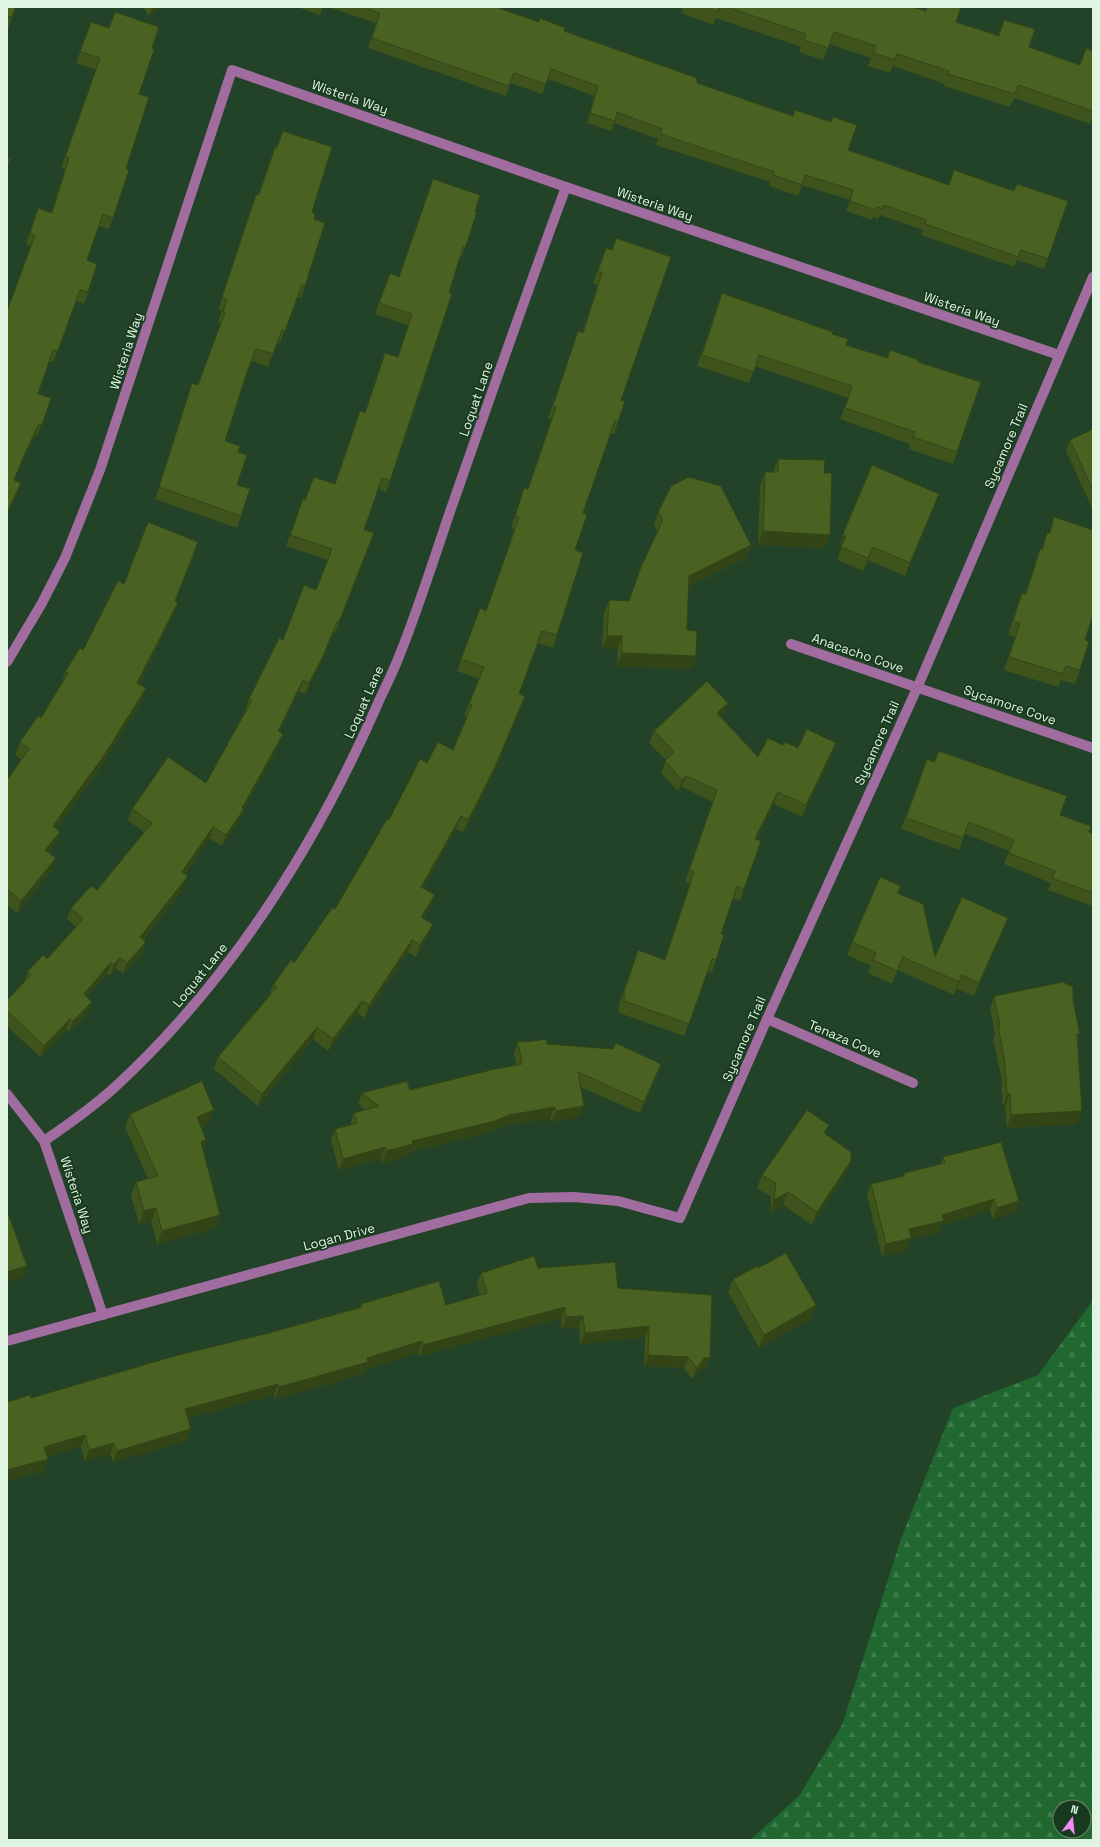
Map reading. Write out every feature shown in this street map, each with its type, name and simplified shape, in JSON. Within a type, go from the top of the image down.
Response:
[{"type":"street","name":"Wisteria Way","points":[[7,662],[42,603],[65,558],[100,470],[232,70],[566,187],[1059,355]]},
{"type":"street","name":"Loquat Lane","points":[[44,1141],[114,1088],[165,1037],[214,980],[259,920],[313,836],[359,747],[400,654],[535,270],[566,187]]},
{"type":"street","name":"Sycamore Trail","points":[[680,1218],[767,1020],[918,686],[1093,277]]},
{"type":"street","name":"Anacacho Cove","points":[[791,644],[918,686]]},
{"type":"street","name":"Sycamore Cove","points":[[918,686],[1093,748]]},
{"type":"street","name":"Tenaza Cove","points":[[767,1020],[913,1083]]},
{"type":"street","name":"Wisteria Way","points":[[7,1094],[44,1141],[103,1315]]},
{"type":"street","name":"Logan Drive","points":[[7,1341],[529,1198],[574,1197],[618,1201],[680,1218]]},
{"type":"green space","points":[[1093,1300],[1093,1840],[750,1840],[799,1796],[842,1725],[901,1539],[953,1408],[1038,1375]]},
{"type":"building","points":[[7,7],[16,7],[12,17],[7,16]]},
{"type":"building","points":[[362,7],[496,7],[539,22],[540,18],[565,28],[564,31],[697,78],[697,83],[793,116],[795,110],[831,122],[833,117],[857,125],[848,150],[949,185],[954,170],[1014,191],[1017,184],[1068,201],[1048,259],[1021,250],[1018,257],[925,224],[926,220],[884,205],[882,209],[877,207],[876,210],[850,201],[853,190],[805,175],[802,185],[773,175],[774,172],[660,134],[662,129],[617,112],[615,121],[590,113],[598,86],[551,69],[546,84],[514,73],[509,86],[372,38],[380,13]]},
{"type":"building","points":[[703,7],[720,7],[718,12]]},
{"type":"building","points":[[727,7],[912,7],[926,11],[927,7],[961,7],[956,22],[999,36],[1004,20],[1035,29],[1029,47],[1080,65],[1086,48],[1093,51],[1093,111],[1018,85],[1015,94],[948,74],[949,71],[897,54],[895,60],[873,53],[876,46],[834,32],[828,48],[804,40],[806,34]]},
{"type":"building","points":[[115,12],[159,27],[152,48],[154,50],[139,94],[149,97],[126,169],[129,170],[113,218],[103,214],[87,260],[97,264],[88,292],[80,290],[58,351],[53,350],[38,394],[51,398],[42,425],[39,424],[14,480],[21,483],[7,512],[7,311],[35,235],[30,233],[38,208],[52,213],[69,158],[65,157],[100,58],[80,52],[91,22],[109,28]]},
{"type":"building","points":[[283,131],[332,147],[312,212],[315,213],[314,219],[325,223],[305,286],[302,285],[285,331],[282,330],[273,354],[256,349],[225,441],[240,446],[238,452],[247,455],[237,485],[250,489],[241,516],[159,487],[192,383],[198,385],[225,312],[223,311],[227,299],[222,297],[256,195],[259,195],[275,147],[277,147]]},
{"type":"building","points":[[7,158],[10,159],[7,166]]},
{"type":"building","points":[[433,179],[480,195],[475,212],[477,212],[465,248],[463,247],[449,293],[452,294],[390,481],[382,478],[364,530],[374,533],[339,622],[337,622],[324,654],[309,683],[303,680],[278,731],[283,734],[242,808],[244,809],[226,835],[213,827],[182,872],[188,876],[140,937],[146,942],[127,963],[120,957],[114,965],[111,962],[84,994],[92,1002],[73,1021],[70,1019],[44,1046],[7,1011],[7,1000],[31,975],[28,971],[43,955],[47,959],[83,919],[71,908],[91,886],[97,890],[152,823],[132,809],[168,757],[206,783],[252,700],[249,699],[279,638],[283,640],[304,585],[316,590],[332,549],[290,535],[303,499],[305,500],[314,477],[335,484],[360,411],[365,413],[385,353],[398,357],[412,314],[379,303],[390,273],[399,277]]},
{"type":"building","points":[[616,238],[671,257],[621,400],[625,401],[618,422],[615,421],[583,513],[587,515],[575,550],[583,553],[557,635],[542,631],[519,694],[525,696],[495,767],[468,820],[461,816],[421,887],[435,895],[421,917],[433,924],[420,945],[412,940],[369,1005],[362,1001],[333,1039],[317,1027],[262,1094],[218,1057],[277,987],[273,985],[291,960],[294,963],[332,908],[335,909],[387,819],[389,820],[420,759],[427,763],[438,742],[453,750],[472,705],[469,704],[484,667],[461,659],[480,608],[486,611],[519,517],[515,516],[524,488],[528,489],[556,407],[553,406],[578,331],[583,333],[602,273],[598,271],[606,248],[612,250]]},
{"type":"building","points":[[722,293],[833,332],[832,334],[848,339],[846,345],[888,358],[890,350],[919,360],[918,362],[981,382],[957,452],[913,437],[915,432],[845,408],[852,386],[759,355],[754,372],[702,355]]},
{"type":"building","points":[[1093,429],[1093,490],[1070,440]]},
{"type":"building","points":[[778,459],[825,460],[824,473],[832,473],[830,535],[763,531],[765,472],[778,472]]},
{"type":"building","points":[[872,465],[939,494],[910,563],[873,547],[868,558],[841,547],[846,536],[842,536]]},
{"type":"building","points":[[689,477],[721,486],[751,545],[689,576],[687,630],[697,631],[696,656],[622,653],[622,636],[607,636],[609,600],[629,601],[641,567],[663,520],[658,512],[671,486]]},
{"type":"building","points":[[1054,517],[1093,530],[1093,615],[1085,640],[1089,642],[1080,670],[1066,666],[1063,674],[1009,657],[1020,623],[1013,621],[1022,593],[1026,594],[1040,549],[1042,550],[1047,533],[1050,533]]},
{"type":"building","points":[[148,522],[198,542],[175,601],[178,602],[137,683],[146,688],[105,754],[53,826],[60,832],[45,850],[56,858],[21,901],[7,889],[7,780],[29,749],[20,742],[38,716],[41,718],[68,673],[65,672],[80,648],[83,650],[118,581],[124,584]]},
{"type":"building","points":[[707,681],[728,703],[717,713],[758,757],[768,738],[783,745],[785,742],[798,748],[807,729],[836,743],[806,805],[778,792],[755,839],[761,841],[744,889],[737,886],[721,934],[724,935],[716,960],[712,959],[689,1024],[624,1001],[624,992],[638,950],[665,960],[694,872],[689,870],[717,790],[686,776],[682,780],[665,761],[674,752],[654,731]]},
{"type":"building","points":[[939,751],[1067,796],[1060,815],[1091,826],[1089,832],[1093,834],[1093,893],[1052,878],[1055,871],[1009,853],[1014,840],[969,822],[963,838],[906,818],[927,759],[934,762]]},
{"type":"building","points":[[880,877],[901,886],[897,893],[923,904],[935,957],[962,897],[1008,918],[979,983],[962,975],[959,982],[903,957],[897,971],[873,960],[876,953],[852,942]]},
{"type":"building","points":[[1063,982],[1073,987],[1073,1000],[1080,1034],[1077,1034],[1082,1111],[1011,1115],[1010,1094],[1007,1094],[1005,1063],[994,996]]},
{"type":"building","points":[[546,1039],[547,1044],[613,1049],[616,1043],[661,1064],[644,1102],[578,1072],[584,1106],[556,1111],[555,1107],[509,1115],[495,1121],[412,1141],[413,1144],[386,1151],[385,1147],[343,1159],[335,1129],[357,1123],[354,1113],[379,1106],[362,1093],[407,1081],[410,1090],[495,1069],[522,1064],[519,1046],[517,1045],[518,1041],[527,1042]]},
{"type":"building","points":[[202,1081],[214,1110],[197,1117],[206,1139],[201,1142],[220,1215],[162,1231],[156,1208],[144,1211],[136,1182],[158,1176],[130,1114]]},
{"type":"building","points":[[807,1110],[829,1125],[824,1133],[851,1152],[851,1161],[817,1212],[788,1192],[774,1200],[776,1183],[762,1175]]},
{"type":"building","points":[[1001,1142],[1019,1201],[997,1208],[994,1199],[942,1215],[944,1221],[909,1229],[911,1238],[886,1244],[871,1184],[904,1176],[904,1173],[945,1163],[943,1157]]},
{"type":"building","points":[[7,1210],[27,1266],[7,1272]]},
{"type":"building","points":[[786,1253],[816,1305],[764,1335],[733,1279]]},
{"type":"building","points":[[534,1256],[538,1268],[615,1262],[618,1288],[712,1295],[710,1358],[704,1358],[697,1368],[688,1357],[648,1355],[649,1326],[585,1333],[583,1316],[566,1317],[565,1307],[423,1345],[422,1341],[367,1358],[368,1362],[279,1387],[278,1384],[185,1409],[191,1429],[117,1451],[114,1443],[89,1450],[85,1435],[44,1447],[48,1459],[7,1470],[7,1402],[30,1395],[31,1398],[178,1355],[269,1333],[362,1307],[361,1304],[439,1281],[446,1305],[487,1293],[481,1273]]}]
